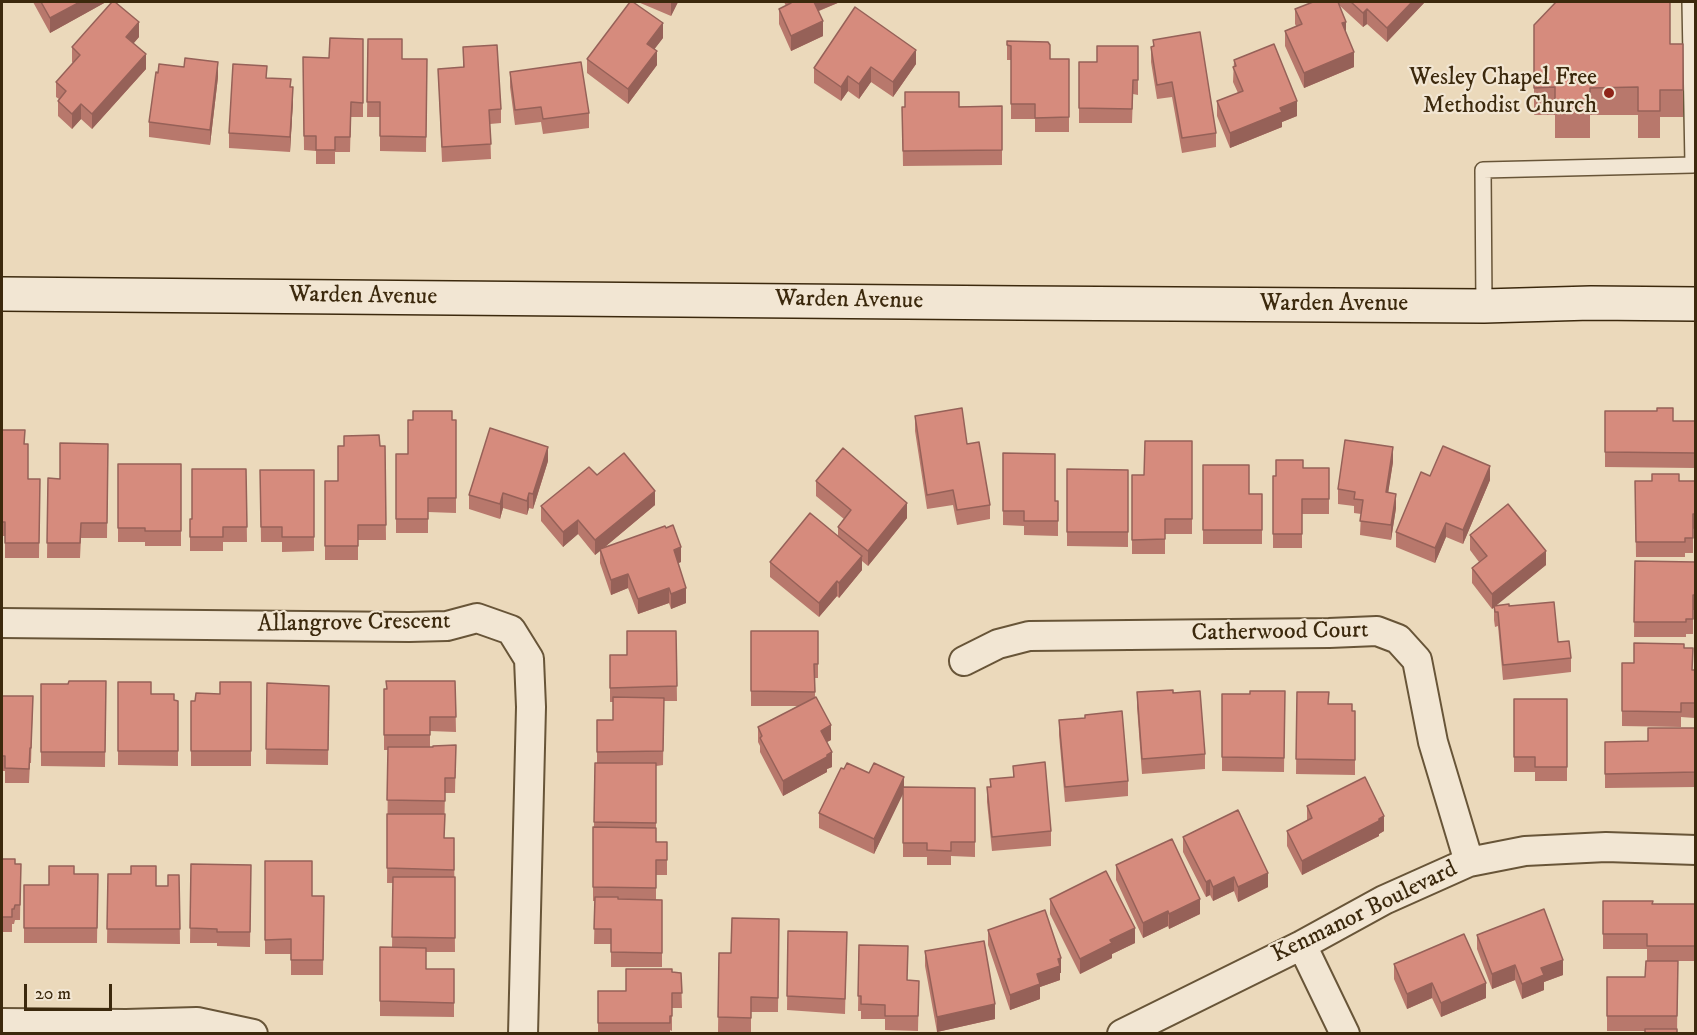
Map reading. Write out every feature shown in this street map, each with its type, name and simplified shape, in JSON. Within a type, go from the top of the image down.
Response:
[{"type":"main road","name":"Warden Avenue","points":[[2,294],[1484,306],[1591,303],[1695,304]]},
{"type":"street","name":"Allangrove Crescent","points":[[2,624],[409,627],[447,626],[477,618],[511,630],[529,659],[531,707],[523,1034]]},
{"type":"street","name":"Catherwood Court","points":[[964,661],[998,645],[1029,636],[1377,631],[1398,639],[1417,660],[1433,742],[1469,862]]},
{"type":"street","name":"Kenmanor Boulevard","points":[[1122,1034],[1302,945],[1384,900],[1469,862],[1525,851],[1595,847],[1695,850]]},
{"type":"street","points":[[1302,945],[1345,1034]]},
{"type":"street","points":[[2,1023],[126,1029],[197,1022],[254,1034]]},
{"type":"lane","points":[[1484,306],[1483,170],[1692,165],[1690,2]]},
{"type":"building","points":[[41,2],[80,2],[50,18]]},
{"type":"building","points":[[112,2],[139,22],[126,37],[146,54],[92,114],[81,104],[72,114],[58,101],[66,91],[56,82],[80,55],[72,47]]},
{"type":"building","points":[[630,2],[663,23],[647,44],[657,51],[628,89],[587,59]]},
{"type":"building","points":[[790,2],[814,2],[823,21],[791,36],[779,9]]},
{"type":"building","points":[[1313,2],[1338,2],[1346,22],[1342,23],[1354,52],[1304,73],[1285,31],[1302,24],[1295,9]]},
{"type":"building","points":[[1351,2],[1412,2],[1387,28],[1367,9],[1363,13]]},
{"type":"building","name":"Wesley Chapel Free Methodist Church","points":[[1556,2],[1670,2],[1670,44],[1683,44],[1683,90],[1660,90],[1660,111],[1638,111],[1638,87],[1590,88],[1590,111],[1555,111],[1555,87],[1534,88],[1534,25]]},
{"type":"building","points":[[855,7],[916,50],[893,82],[871,67],[859,84],[848,76],[841,87],[814,68]]},
{"type":"building","points":[[1200,32],[1216,133],[1182,138],[1172,82],[1157,85],[1151,47],[1154,46],[1153,40]]},
{"type":"building","points":[[330,38],[363,39],[363,103],[351,102],[350,137],[335,137],[335,150],[316,150],[316,136],[304,136],[303,57],[329,58]]},
{"type":"building","points":[[368,39],[402,39],[402,59],[427,59],[426,137],[380,136],[380,102],[367,102]]},
{"type":"building","points":[[1007,41],[1048,42],[1050,59],[1069,59],[1069,117],[1035,118],[1035,104],[1011,104],[1011,46],[1007,45]]},
{"type":"building","points":[[1274,44],[1297,101],[1280,108],[1282,112],[1230,133],[1217,101],[1243,91],[1233,67],[1236,66],[1234,60]]},
{"type":"building","points":[[497,45],[501,109],[489,110],[491,144],[442,147],[438,69],[464,67],[463,47]]},
{"type":"building","points":[[1097,46],[1138,46],[1138,80],[1133,80],[1132,109],[1079,108],[1079,62],[1097,62]]},
{"type":"building","points":[[185,58],[218,62],[210,130],[149,122],[159,64],[184,67]]},
{"type":"building","points":[[581,62],[589,113],[543,119],[541,107],[515,110],[510,72]]},
{"type":"building","points":[[233,64],[267,66],[266,78],[291,79],[290,87],[293,87],[290,137],[229,133]]},
{"type":"building","points":[[905,92],[959,92],[959,107],[1002,106],[1002,150],[903,151],[902,107],[905,107]]},
{"type":"building","points":[[962,408],[967,444],[979,442],[990,505],[957,510],[953,490],[927,495],[915,416]]},
{"type":"building","points":[[1657,408],[1673,408],[1673,421],[1695,421],[1695,453],[1605,452],[1605,411],[1657,411]]},
{"type":"building","points":[[413,411],[452,411],[452,420],[456,420],[456,498],[428,498],[428,519],[396,519],[396,454],[408,454],[408,420],[413,420]]},
{"type":"building","points":[[490,428],[548,447],[533,494],[529,493],[527,501],[503,493],[500,504],[469,495]]},
{"type":"building","points":[[2,430],[25,430],[24,444],[28,444],[28,479],[40,479],[39,543],[5,543],[5,522],[2,522]]},
{"type":"building","points":[[379,435],[380,446],[385,446],[386,525],[358,525],[358,546],[325,546],[325,481],[338,481],[338,446],[344,446],[344,436]]},
{"type":"building","points":[[1345,440],[1393,447],[1386,492],[1396,494],[1391,525],[1360,521],[1363,500],[1354,499],[1355,492],[1338,489]]},
{"type":"building","points":[[1145,441],[1192,441],[1192,519],[1165,519],[1165,539],[1132,540],[1132,475],[1144,475]]},
{"type":"building","points":[[60,443],[108,444],[107,523],[81,523],[80,543],[47,543],[48,478],[60,479]]},
{"type":"building","points":[[1443,446],[1490,466],[1463,530],[1446,523],[1435,548],[1396,532],[1421,472],[1430,476]]},
{"type":"building","points":[[843,448],[907,503],[868,551],[838,527],[851,510],[816,481]]},
{"type":"building","points":[[624,453],[655,491],[595,540],[578,520],[563,532],[541,506],[589,467],[597,475]]},
{"type":"building","points":[[1003,453],[1055,454],[1055,501],[1058,501],[1058,521],[1024,521],[1024,511],[1003,511]]},
{"type":"building","points":[[1276,460],[1303,460],[1303,468],[1329,468],[1329,499],[1302,499],[1302,534],[1273,534],[1273,476],[1276,476]]},
{"type":"building","points":[[118,464],[181,464],[181,531],[118,528]]},
{"type":"building","points":[[1203,465],[1249,465],[1249,494],[1262,494],[1262,530],[1203,530]]},
{"type":"building","points":[[192,469],[246,469],[247,527],[223,527],[223,537],[190,537]]},
{"type":"building","points":[[1067,469],[1128,470],[1128,532],[1067,532]]},
{"type":"building","points":[[260,470],[314,470],[314,537],[282,537],[282,527],[261,527]]},
{"type":"building","points":[[1652,474],[1679,474],[1679,481],[1695,481],[1693,538],[1685,538],[1685,542],[1636,542],[1635,481],[1652,481]]},
{"type":"building","points":[[1508,504],[1546,551],[1492,594],[1472,568],[1487,556],[1470,535]]},
{"type":"building","points":[[810,513],[862,556],[819,603],[770,562]]},
{"type":"building","points":[[673,525],[681,547],[674,550],[686,588],[671,594],[669,588],[638,599],[628,574],[611,580],[600,549]]},
{"type":"building","points":[[1635,561],[1695,562],[1693,619],[1686,619],[1686,622],[1634,622]]},
{"type":"building","points":[[1554,602],[1558,642],[1569,641],[1571,658],[1503,665],[1498,612],[1495,612],[1494,606]]},
{"type":"building","points":[[627,631],[676,631],[677,686],[610,688],[610,655],[627,655]]},
{"type":"building","points":[[751,631],[818,631],[818,664],[814,664],[815,692],[751,691]]},
{"type":"building","points":[[1634,643],[1684,644],[1684,648],[1693,648],[1695,703],[1681,703],[1681,712],[1622,711],[1622,663],[1634,663]]},
{"type":"building","points":[[69,681],[106,681],[105,752],[41,752],[41,684],[68,684]]},
{"type":"building","points":[[386,681],[455,681],[456,717],[430,717],[430,735],[384,735]]},
{"type":"building","points":[[118,682],[151,682],[151,694],[174,694],[174,700],[178,701],[178,751],[118,751]]},
{"type":"building","points":[[220,682],[251,682],[251,751],[191,751],[191,701],[195,701],[196,693],[220,694]]},
{"type":"building","points":[[267,683],[329,686],[328,750],[266,749]]},
{"type":"building","points":[[1173,690],[1173,693],[1200,691],[1205,754],[1142,759],[1137,692]]},
{"type":"building","points":[[1250,691],[1285,691],[1284,758],[1222,757],[1222,694],[1250,694]]},
{"type":"building","points":[[1297,692],[1329,692],[1328,704],[1352,704],[1352,711],[1355,711],[1355,760],[1296,759]]},
{"type":"building","points":[[2,696],[33,696],[29,769],[5,768],[5,756],[2,756]]},
{"type":"building","points":[[613,697],[664,698],[663,751],[597,752],[597,720],[613,720]]},
{"type":"building","points":[[816,697],[831,725],[821,731],[832,752],[783,781],[760,738],[762,736],[758,727]]},
{"type":"building","points":[[1514,699],[1567,699],[1567,767],[1535,767],[1535,757],[1514,757]]},
{"type":"building","points":[[1122,711],[1128,781],[1065,787],[1059,720]]},
{"type":"building","points":[[1648,728],[1695,728],[1695,772],[1605,774],[1605,742],[1648,741]]},
{"type":"building","points":[[456,745],[455,778],[445,778],[445,801],[387,800],[388,747]]},
{"type":"building","points":[[1045,762],[1051,831],[992,837],[987,787],[991,787],[990,779],[1014,777],[1013,766]]},
{"type":"building","points":[[595,763],[656,763],[656,823],[594,822]]},
{"type":"building","points":[[847,763],[869,773],[874,763],[904,777],[874,839],[819,813],[841,768],[844,769]]},
{"type":"building","points":[[1365,777],[1384,816],[1379,821],[1302,861],[1287,831],[1312,818],[1307,806]]},
{"type":"building","points":[[903,787],[975,788],[975,842],[951,842],[951,851],[927,850],[927,843],[903,843]]},
{"type":"building","points":[[1238,810],[1268,873],[1238,887],[1234,877],[1213,887],[1210,880],[1206,882],[1183,837]]},
{"type":"building","points":[[387,814],[445,814],[444,838],[454,838],[454,870],[387,868]]},
{"type":"building","points":[[593,827],[656,828],[656,842],[667,842],[667,860],[656,860],[656,888],[593,887]]},
{"type":"building","points":[[1172,839],[1200,899],[1143,923],[1116,865]]},
{"type":"building","points":[[2,859],[15,859],[15,864],[21,864],[20,905],[15,905],[12,909],[12,917],[2,917]]},
{"type":"building","points":[[265,861],[312,861],[312,896],[324,896],[323,960],[291,960],[291,939],[265,940]]},
{"type":"building","points":[[191,864],[251,865],[250,932],[217,932],[217,929],[190,928]]},
{"type":"building","points":[[49,866],[74,866],[74,874],[98,874],[97,928],[24,928],[24,885],[49,885]]},
{"type":"building","points":[[131,866],[156,866],[156,886],[168,886],[168,875],[179,875],[180,929],[107,929],[108,874],[131,874]]},
{"type":"building","points":[[1106,871],[1135,928],[1110,940],[1112,943],[1080,959],[1050,899]]},
{"type":"building","points":[[393,877],[455,877],[455,938],[392,937]]},
{"type":"building","points":[[595,897],[662,900],[662,953],[611,952],[611,929],[594,929]]},
{"type":"building","points":[[1603,901],[1695,904],[1695,946],[1647,946],[1647,934],[1603,934]]},
{"type":"building","points":[[1544,909],[1563,960],[1541,968],[1544,975],[1522,984],[1515,965],[1492,974],[1477,935]]},
{"type":"building","points":[[1045,910],[1061,958],[1058,959],[1060,966],[1037,974],[1040,984],[1010,995],[988,930]]},
{"type":"building","points":[[732,918],[779,919],[778,998],[751,997],[751,1018],[718,1017],[719,953],[731,953]]},
{"type":"building","points":[[788,931],[847,932],[845,999],[787,996]]},
{"type":"building","points":[[1464,934],[1486,983],[1441,1003],[1432,983],[1407,994],[1394,964]]},
{"type":"building","points":[[984,941],[995,1004],[937,1017],[925,951]]},
{"type":"building","points":[[859,945],[908,946],[907,980],[919,981],[918,1016],[885,1016],[885,1005],[861,1004],[861,996],[858,996]]},
{"type":"building","points":[[380,947],[426,948],[426,969],[454,969],[454,1003],[380,1001]]},
{"type":"building","points":[[1646,961],[1678,961],[1677,1016],[1607,1016],[1607,977],[1645,977]]},
{"type":"building","points":[[626,969],[672,969],[672,972],[681,973],[682,993],[672,993],[670,1023],[598,1023],[598,991],[626,991]]},
{"type":"building","points":[[1645,1029],[1677,1029],[1677,1034],[1645,1034]]},
{"type":"place","name":"Wesley Chapel Free Methodist Church","points":[[1609,93]]}]
